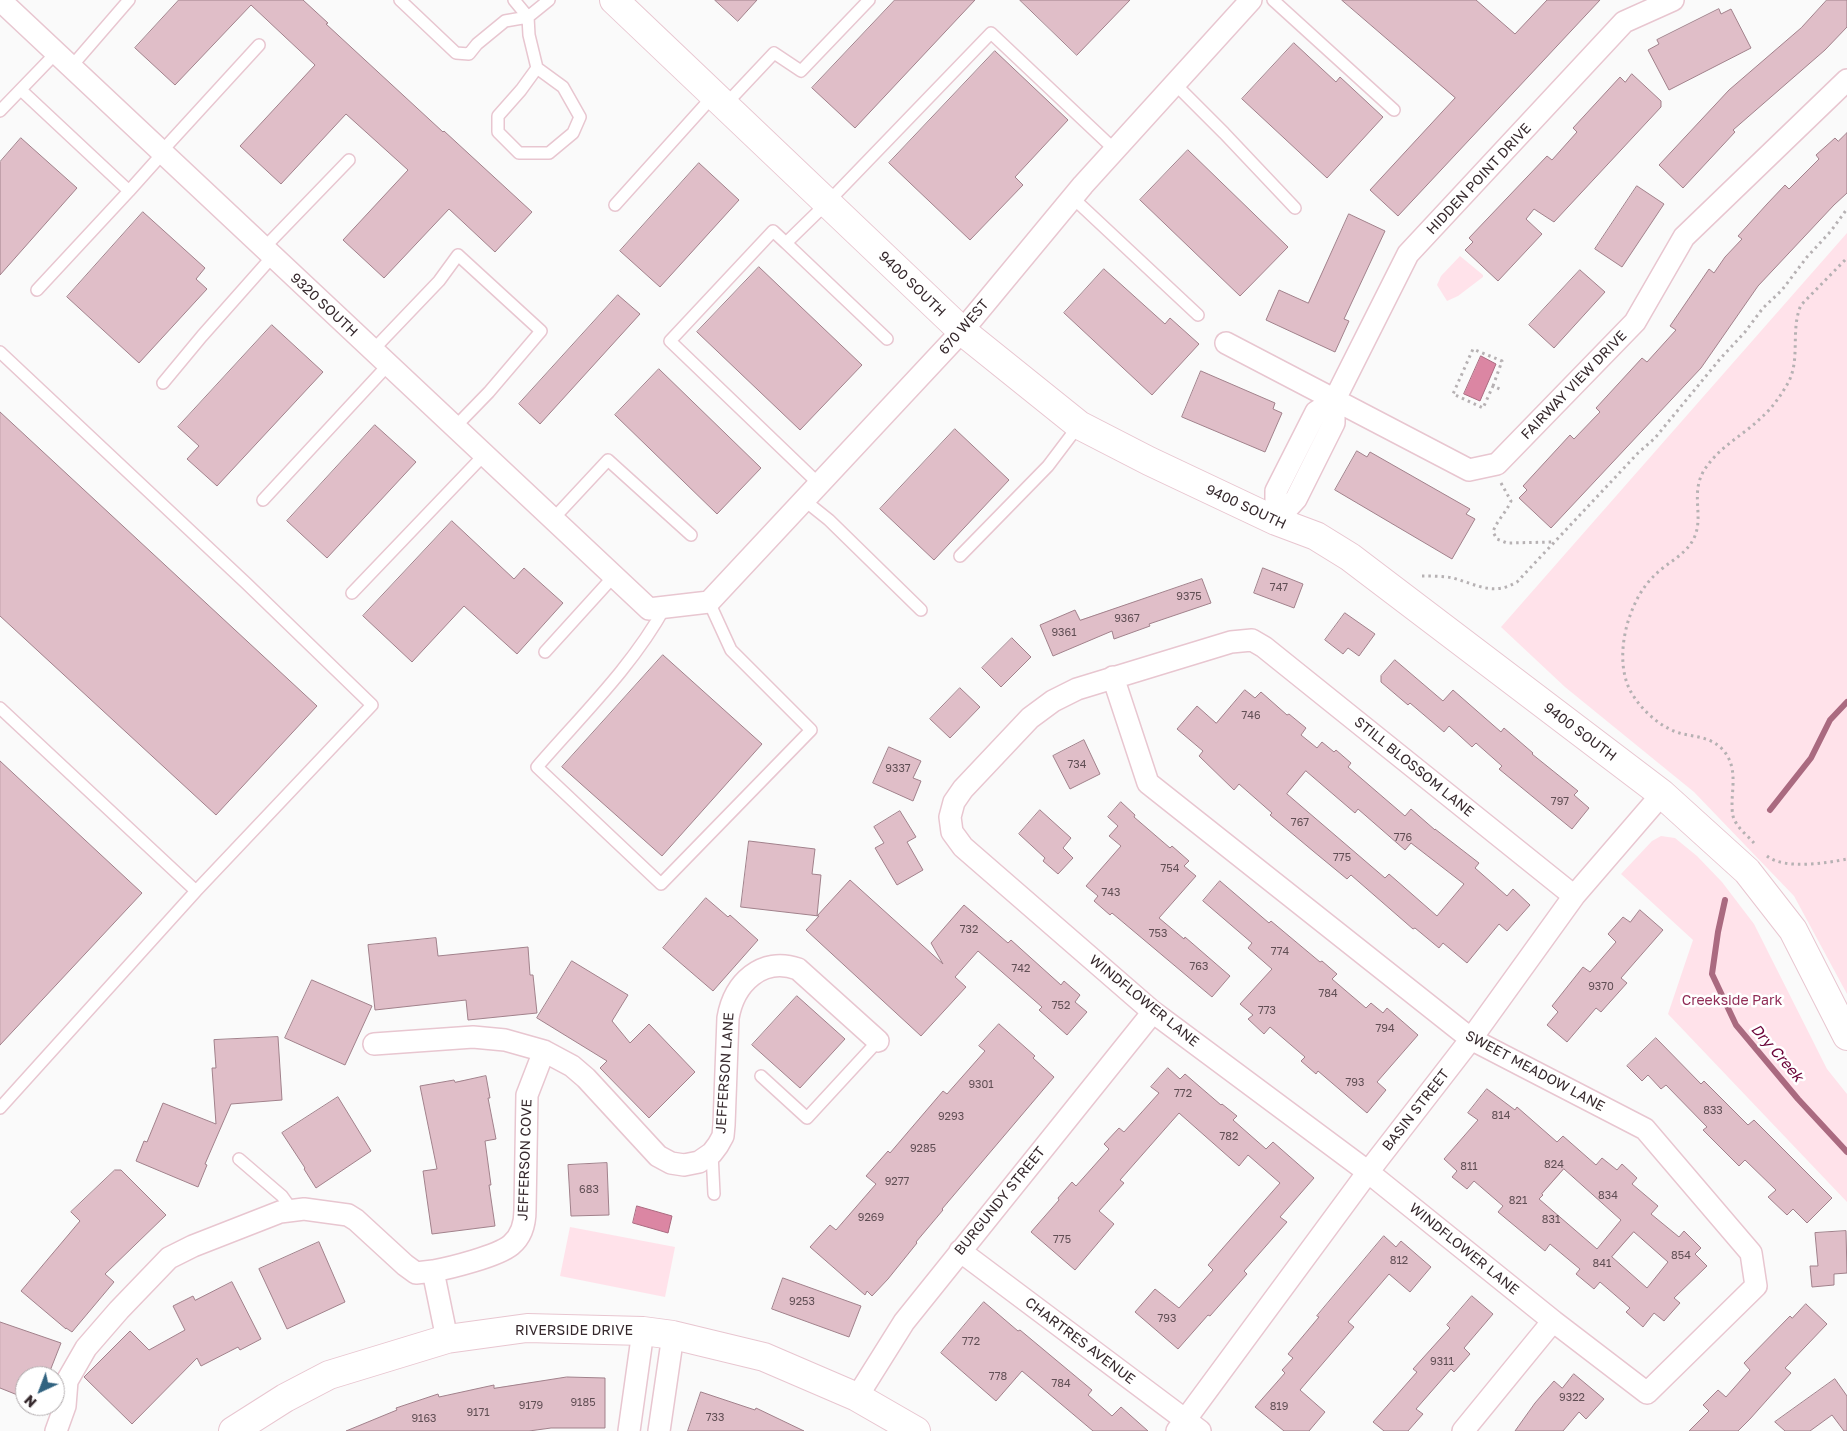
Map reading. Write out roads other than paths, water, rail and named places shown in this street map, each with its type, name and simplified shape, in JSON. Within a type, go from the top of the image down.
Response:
[{"type":"street","name":"9320 SOUTH","points":[[0,0],[553,520],[614,576],[657,608]]},
{"type":"street","name":"9400 SOUTH","points":[[614,0],[962,331],[1079,425],[1149,461],[1276,521],[1316,536],[1350,557],[1662,794],[1748,871],[1793,930],[1847,1036]]},
{"type":"street","name":"670 WEST","points":[[709,602],[962,331],[1072,198],[1251,0]]},
{"type":"street","name":"HIDDEN POINT DRIVE","points":[[1276,521],[1296,499],[1334,423],[1334,401],[1408,254],[1624,22],[1673,0]]},
{"type":"street","name":"FAIRWAY VIEW DRIVE","points":[[1226,343],[1469,470],[1498,464],[1635,322],[1684,237],[1847,80]]},
{"type":"street","points":[[657,608],[709,602]]},
{"type":"street","name":"WINDFLOWER LANE","points":[[1252,640],[1231,642],[1113,677],[1077,689],[1053,701],[1030,718],[958,796],[954,802],[950,817],[952,832],[963,847],[1152,1012],[1368,1172],[1553,1321],[1647,1393]]},
{"type":"street","name":"STILL BLOSSOM LANE","points":[[1252,640],[1264,647],[1574,896]]},
{"type":"street","name":"SWEET MEADOW LANE","points":[[1113,677],[1148,782],[1471,1039],[1645,1129],[1751,1252],[1756,1286],[1647,1393]]},
{"type":"street","name":"BASIN STREET","points":[[1188,1427],[1368,1172],[1471,1039],[1574,896],[1662,794]]},
{"type":"street","name":"JEFFERSON LANE","points":[[712,1153],[723,1136],[728,1018],[731,1003],[739,990],[760,969],[773,965],[786,965],[798,969],[878,1041]]},
{"type":"street","name":"BURGUNDY STREET","points":[[857,1397],[904,1322],[1152,1012]]},
{"type":"street","points":[[374,1044],[473,1037],[505,1040],[544,1051],[572,1066],[586,1078],[658,1156],[671,1163],[684,1166],[699,1162],[712,1153]]},
{"type":"street","name":"JEFFERSON COVE","points":[[433,1271],[500,1252],[511,1245],[519,1236],[525,1217],[527,1095],[544,1051]]},
{"type":"street","points":[[56,1431],[65,1406],[67,1381],[86,1348],[119,1310],[169,1258],[193,1246],[280,1212],[304,1209],[348,1215],[416,1273],[433,1271],[447,1339]]},
{"type":"street","name":"CHARTRES AVENUE","points":[[960,1251],[1188,1427]]},
{"type":"street","points":[[1463,1431],[1553,1321]]},
{"type":"street","name":"RIVERSIDE DRIVE","points":[[233,1431],[285,1398],[329,1375],[447,1339],[527,1328],[642,1330],[673,1335],[764,1357],[857,1397],[916,1431]]},
{"type":"street","points":[[629,1431],[642,1330]]},
{"type":"street","points":[[659,1431],[673,1335]]},
{"type":"lane","points":[[71,67],[130,0]]},
{"type":"lane","points":[[400,0],[456,53],[469,54],[477,44],[505,21],[528,17],[549,0]]},
{"type":"lane","points":[[514,0],[528,17],[529,35],[537,68],[563,87],[580,117],[574,133],[548,153],[519,153],[498,132],[498,116],[537,68]]},
{"type":"lane","points":[[615,205],[720,100],[774,53],[801,71],[869,0]]},
{"type":"lane","points":[[1273,0],[1394,110]]},
{"type":"lane","points":[[786,243],[991,33],[1115,150]]},
{"type":"lane","points":[[37,290],[129,191],[259,44]]},
{"type":"lane","points":[[0,111],[56,53]]},
{"type":"lane","points":[[1174,84],[1296,208]]},
{"type":"lane","points":[[20,90],[129,191]]},
{"type":"lane","points":[[163,383],[268,253],[349,160]]},
{"type":"lane","points":[[1072,198],[1198,315]]},
{"type":"lane","points":[[819,484],[670,341],[773,231],[886,339]]},
{"type":"lane","points":[[373,350],[438,281],[458,255],[541,331],[489,392],[455,427]]},
{"type":"lane","points":[[0,352],[240,577],[372,705],[3,1099]]},
{"type":"lane","points":[[263,500],[388,365]]},
{"type":"lane","points":[[960,556],[1048,466],[1079,425]]},
{"type":"lane","points":[[352,593],[484,455]]},
{"type":"lane","points":[[553,520],[608,460],[691,535]]},
{"type":"lane","points":[[804,500],[829,520],[921,610]]},
{"type":"lane","points":[[545,652],[614,576]]},
{"type":"lane","points":[[657,608],[653,629],[635,654],[536,767],[661,884],[812,730],[731,650],[709,602]]},
{"type":"lane","points":[[0,708],[196,891]]},
{"type":"lane","points":[[761,1076],[807,1118],[878,1041]]},
{"type":"lane","points":[[712,1153],[714,1194]]},
{"type":"lane","points":[[239,1159],[282,1196],[292,1210]]},
{"type":"waterway","name":"Dry Creek","points":[[1770,810],[1811,758],[1830,720],[1847,702]]},
{"type":"waterway","name":"Dry Creek","points":[[1725,900],[1712,974],[1736,1025],[1798,1099],[1847,1152]]},
{"type":"park label","name":"Creekside Park","points":[[1732,1001]]}]
